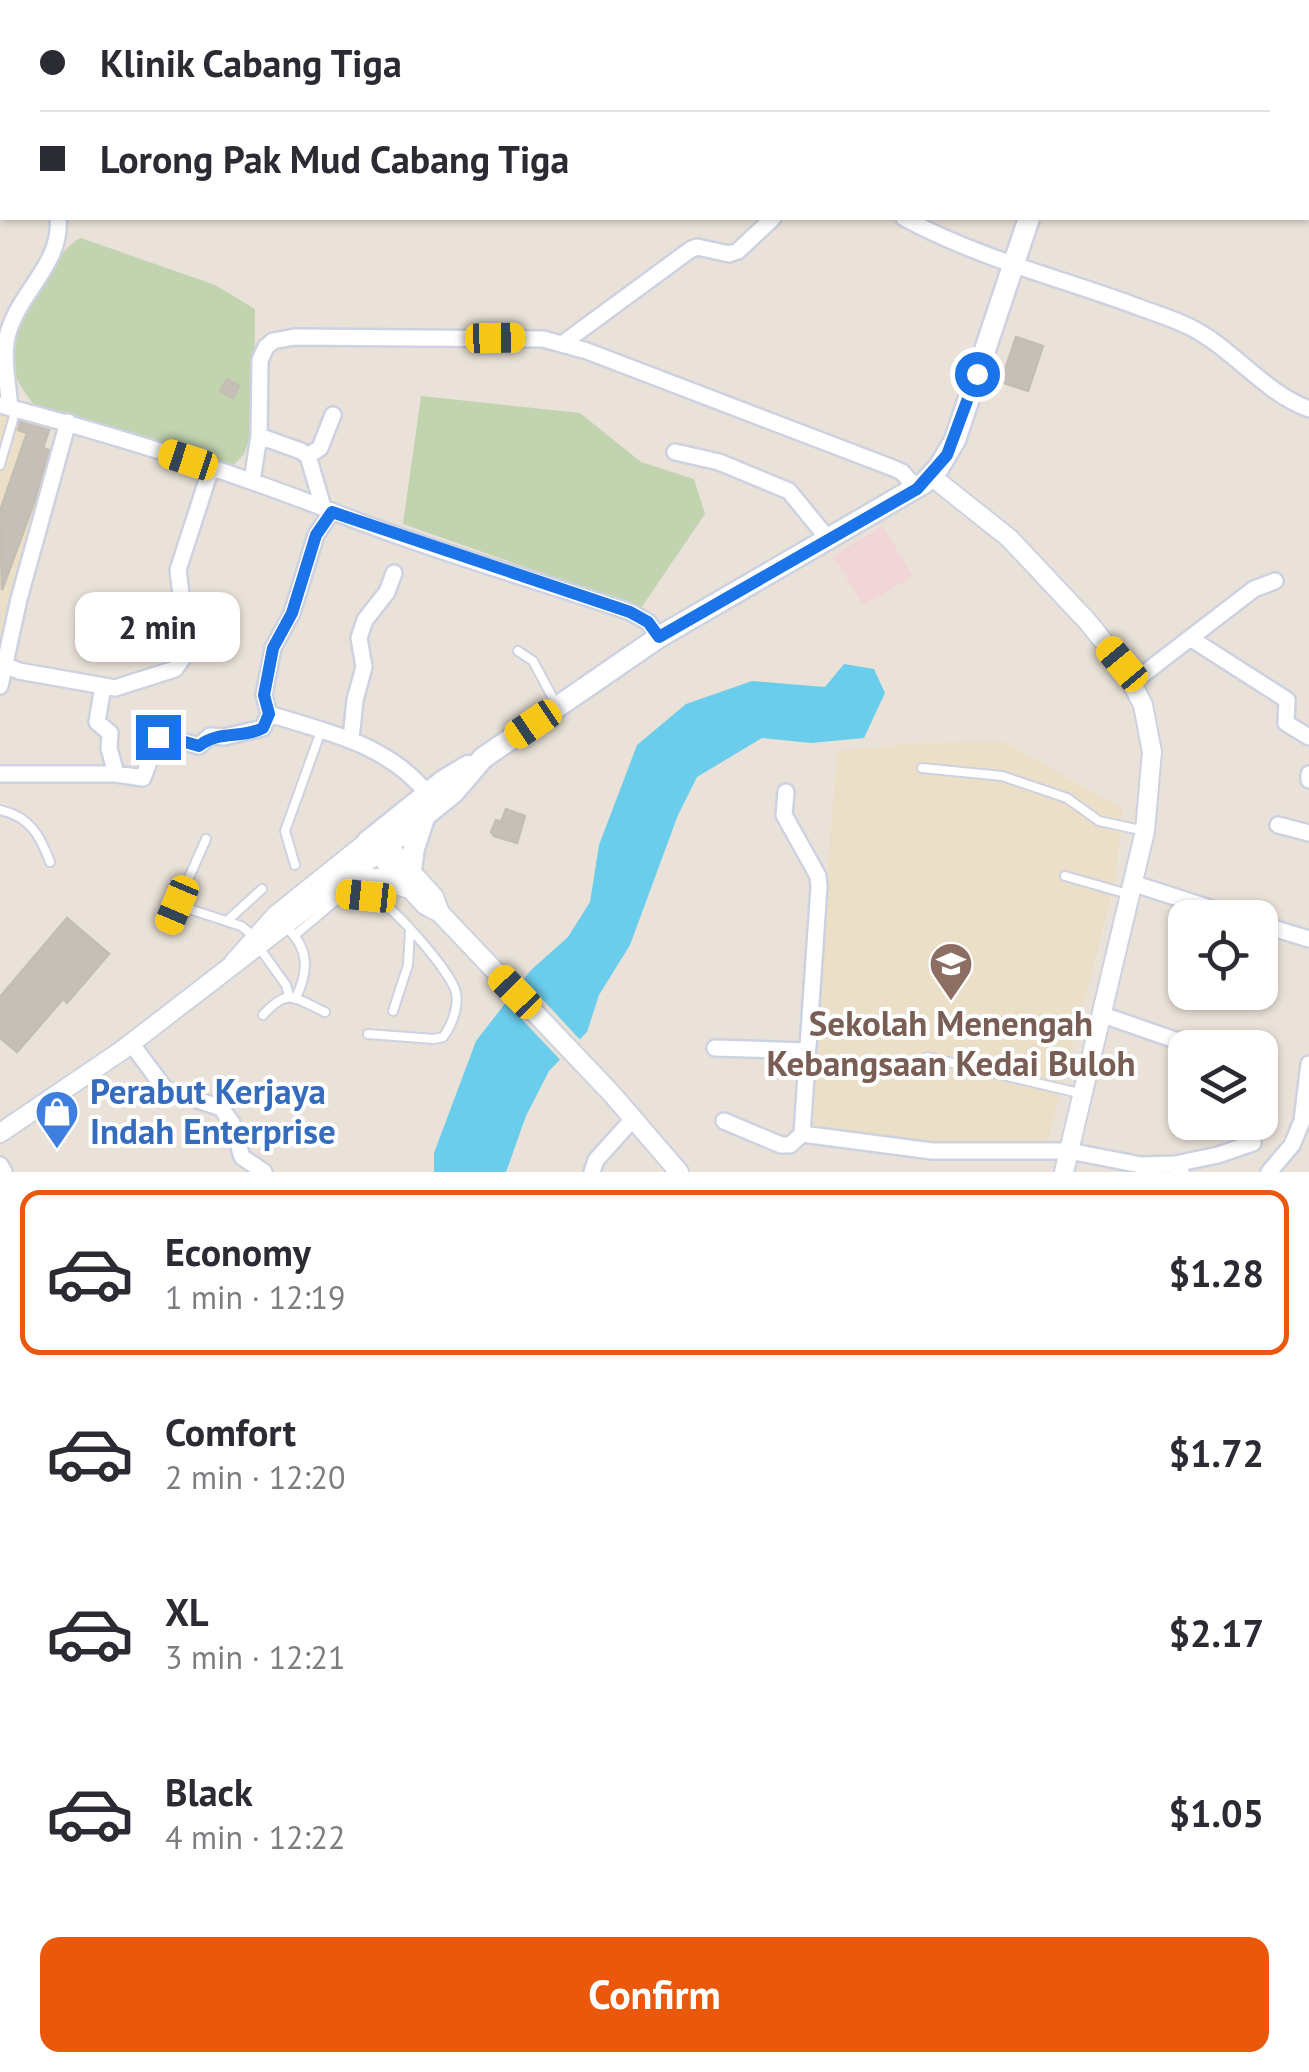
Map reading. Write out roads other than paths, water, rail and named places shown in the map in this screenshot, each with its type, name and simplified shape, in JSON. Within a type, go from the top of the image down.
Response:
[{"type":"main road","points":[[377,844],[479,763],[659,637],[829,540],[929,477],[966,411],[1023,220]]},
{"type":"main road","points":[[411,880],[420,827],[430,801]]},
{"type":"street","points":[[58,220],[60,233],[55,250],[9,328],[9,407],[252,481],[630,612],[648,622],[659,637]]},
{"type":"street","points":[[562,344],[690,250],[697,246],[729,254],[738,251],[771,220]]},
{"type":"street","points":[[908,220],[1011,264],[1190,327],[1230,352],[1280,396],[1309,409]]},
{"type":"street","points":[[252,481],[259,436],[260,360],[266,347],[284,338],[528,337],[562,344],[902,472],[929,477],[1009,538],[1086,621],[1133,682],[1143,705],[1152,752],[1145,831],[1134,890],[1064,1172]]},
{"type":"street","points":[[308,456],[320,448],[333,415]]},
{"type":"street","points":[[0,686],[68,422]]},
{"type":"street","points":[[0,774],[116,774],[145,778],[159,735],[199,746],[212,736],[258,732],[269,714],[264,695],[273,648],[292,613],[327,509],[308,456],[259,436]]},
{"type":"street","points":[[675,452],[719,462],[788,492],[829,540]]},
{"type":"street","points":[[3,664],[19,671],[121,688],[171,671],[182,659],[186,623],[178,570],[211,468]]},
{"type":"street","points":[[351,740],[355,700],[364,667],[359,638],[365,620],[387,592],[394,572]]},
{"type":"street","points":[[1133,682],[1254,589],[1275,580]]},
{"type":"street","points":[[1190,638],[1287,700],[1286,723],[1309,737]]},
{"type":"street","points":[[103,686],[97,722],[110,732],[109,748],[116,774]]},
{"type":"street","points":[[269,714],[351,740],[394,761],[430,801]]},
{"type":"street","points":[[724,1121],[781,1144],[790,1144],[802,1134],[819,887],[818,876],[784,815],[786,792]]},
{"type":"street","points":[[1278,825],[1309,833]]},
{"type":"street","points":[[377,844],[411,880],[434,896],[440,913],[612,1094],[679,1172]]},
{"type":"street","points":[[257,942],[290,931],[342,886],[377,844]]},
{"type":"street","points":[[0,1132],[130,1043],[257,942],[276,915],[377,844]]},
{"type":"street","points":[[342,886],[378,878],[411,880]]},
{"type":"street","points":[[1134,890],[1172,900]]},
{"type":"street","points":[[1278,929],[1308,937]]},
{"type":"street","points":[[1102,1015],[1168,1038]]},
{"type":"street","points":[[130,1043],[165,1089],[221,1108],[232,1123],[242,1158],[264,1172]]},
{"type":"street","points":[[715,1048],[807,1051]]},
{"type":"street","points":[[1269,1172],[1292,1145],[1302,1122],[1309,1064]]},
{"type":"street","points":[[592,1172],[596,1160],[633,1119]]},
{"type":"street","points":[[802,1134],[932,1151],[1069,1151],[1178,1168],[1253,1143]]},
{"type":"street","points":[[0,1166],[4,1172]]},
{"type":"lane","points":[[0,465],[9,407]]},
{"type":"lane","points":[[518,650],[536,666],[558,708]]},
{"type":"lane","points":[[296,864],[285,831],[322,730]]},
{"type":"lane","points":[[922,768],[1002,776],[1067,798],[1105,823],[1145,831]]},
{"type":"lane","points":[[0,810],[16,814],[39,833],[50,862]]},
{"type":"lane","points":[[168,925],[206,839]]},
{"type":"lane","points":[[1065,876],[1134,890]]},
{"type":"lane","points":[[342,886],[377,899],[410,930],[456,990],[449,1030],[443,1037],[368,1034]]},
{"type":"lane","points":[[227,921],[262,889]]},
{"type":"lane","points":[[177,905],[241,926],[257,942],[292,997]]},
{"type":"lane","points":[[393,1011],[408,966],[410,930]]},
{"type":"lane","points":[[290,931],[306,970],[292,997]]},
{"type":"lane","points":[[263,1015],[276,1000],[292,997],[325,1012]]},
{"type":"lane","points":[[927,1056],[1083,1094]]},
{"type":"water","points":[[844,664],[874,669],[885,693],[864,738],[811,743],[762,738],[697,777],[678,815],[630,945],[599,995],[587,1032],[549,1071],[526,1116],[506,1172],[434,1172],[434,1153],[476,1041],[531,970],[568,937],[590,902],[599,845],[637,745],[686,704],[752,681],[825,687]]},
{"type":"place","name":"Sekolah Menengah Kebangsaan Kedai Buloh","points":[[951,1002]]},
{"type":"place","name":"Perabut Kerjaya Indah Enterprise","points":[[57,1150]]}]
